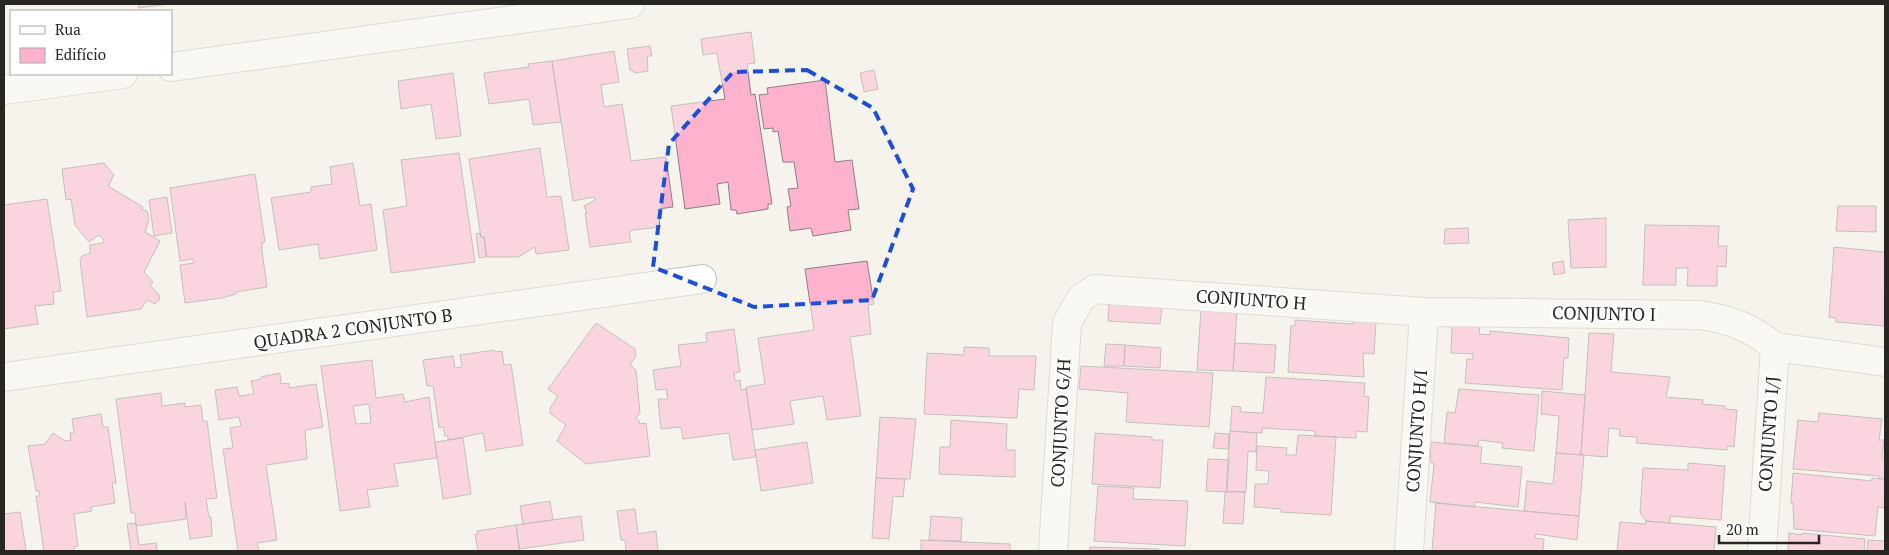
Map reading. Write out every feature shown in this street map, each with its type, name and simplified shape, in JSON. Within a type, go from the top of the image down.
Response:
[{"type":"street","points":[[172,67],[630,4]]},
{"type":"street","points":[[4,90],[116,75]]},
{"type":"street","name":"QUADRA 2 CONJUNTO B","points":[[4,377],[702,280]]},
{"type":"street","name":"CONJUNTO H","points":[[1081,298],[1094,289],[1424,312]]},
{"type":"street","name":"CONJUNTO G/H","points":[[1053,551],[1067,323],[1081,298]]},
{"type":"street","name":"CONJUNTO I","points":[[1424,312],[1700,315],[1729,319],[1755,331],[1775,347]]},
{"type":"street","name":"CONJUNTO H/I","points":[[1409,551],[1424,312]]},
{"type":"street","points":[[1775,347],[1885,362]]},
{"type":"street","name":"CONJUNTO I/J","points":[[1762,551],[1775,347]]},
{"type":"highlighted area","points":[[807,70],[873,108],[913,189],[872,300],[754,307],[653,267],[669,144],[733,72]]},
{"type":"building","points":[[138,4],[169,4],[139,8]]},
{"type":"building","points":[[751,32],[755,63],[747,64],[751,95],[755,94],[772,204],[768,204],[768,209],[737,214],[736,210],[731,210],[728,182],[717,184],[720,204],[685,209],[671,106],[725,99],[717,53],[703,55],[701,39]]},
{"type":"building","points":[[650,46],[652,56],[647,56],[648,71],[636,73],[630,70],[627,49]]},
{"type":"building","points":[[614,51],[619,82],[601,85],[604,107],[622,104],[631,161],[666,157],[673,207],[658,209],[660,227],[633,230],[629,233],[631,242],[590,247],[585,213],[587,213],[584,206],[595,200],[594,197],[573,201],[552,61]]},
{"type":"building","points":[[552,61],[561,122],[533,125],[529,99],[489,104],[484,73],[529,67],[528,64]]},
{"type":"building","points":[[874,70],[878,89],[864,92],[860,73]]},
{"type":"building","points":[[453,73],[461,136],[436,139],[431,104],[401,109],[398,81]]},
{"type":"building","points":[[825,80],[835,162],[852,160],[859,209],[848,210],[851,230],[813,236],[811,228],[790,231],[787,207],[791,206],[788,189],[798,188],[794,162],[783,162],[778,131],[773,132],[773,128],[764,129],[759,95],[768,94],[767,88]]},
{"type":"building","points":[[540,148],[547,197],[561,196],[569,250],[536,254],[535,247],[518,257],[487,257],[484,237],[481,237],[469,159]]},
{"type":"building","points":[[459,153],[475,262],[391,273],[383,210],[407,206],[401,160]]},
{"type":"building","points":[[104,163],[114,175],[108,186],[143,207],[141,209],[147,211],[149,219],[145,232],[160,241],[144,272],[153,282],[150,285],[159,295],[160,299],[155,304],[147,300],[141,309],[87,317],[80,260],[82,256],[90,253],[90,245],[103,243],[104,240],[99,235],[89,242],[75,225],[71,199],[66,200],[62,169]]},
{"type":"building","points":[[353,163],[360,206],[371,204],[377,250],[320,259],[318,244],[279,250],[271,198],[311,192],[311,187],[332,184],[330,167]]},
{"type":"building","points":[[255,174],[265,242],[262,243],[262,251],[267,287],[236,292],[236,294],[222,298],[185,303],[180,265],[194,263],[193,259],[180,261],[170,188]]},
{"type":"building","points":[[167,197],[172,233],[154,236],[149,200]]},
{"type":"building","points":[[47,199],[61,291],[53,292],[54,304],[35,306],[38,324],[4,329],[4,205]]},
{"type":"building","points":[[1838,206],[1876,206],[1876,232],[1836,231]]},
{"type":"building","points":[[1606,218],[1606,267],[1571,268],[1568,220]]},
{"type":"building","points":[[1645,225],[1719,226],[1718,246],[1727,246],[1726,267],[1717,266],[1717,286],[1687,286],[1688,268],[1676,268],[1676,285],[1643,285]]},
{"type":"building","points":[[1468,228],[1469,243],[1444,244],[1445,229]]},
{"type":"building","points":[[480,233],[481,237],[484,237],[486,257],[479,258],[476,234]]},
{"type":"building","points":[[1834,247],[1885,252],[1884,326],[1836,322],[1836,318],[1829,317]]},
{"type":"building","points":[[867,261],[874,304],[868,305],[871,334],[850,337],[861,416],[827,420],[823,396],[790,401],[794,424],[752,430],[746,387],[765,384],[758,338],[814,330],[805,269]]},
{"type":"building","points":[[1563,261],[1565,273],[1554,275],[1552,263]]},
{"type":"building","points":[[1109,304],[1162,307],[1160,324],[1108,321]]},
{"type":"building","points":[[1201,309],[1237,311],[1233,371],[1197,370]]},
{"type":"building","points":[[1295,320],[1353,324],[1353,320],[1376,322],[1374,354],[1363,353],[1364,377],[1288,372],[1291,326],[1295,326]]},
{"type":"building","points":[[596,323],[635,349],[636,356],[630,365],[636,370],[640,413],[636,418],[640,422],[639,424],[646,423],[650,456],[586,464],[557,441],[566,425],[550,413],[550,408],[558,396],[548,389]]},
{"type":"building","points":[[1480,324],[1479,334],[1490,335],[1490,331],[1569,338],[1568,358],[1564,358],[1562,390],[1465,383],[1467,359],[1473,359],[1473,354],[1451,353],[1452,326]]},
{"type":"building","points":[[734,329],[740,372],[734,373],[735,381],[740,380],[741,390],[746,389],[756,457],[733,460],[729,433],[683,439],[681,427],[661,429],[658,399],[668,399],[666,389],[656,390],[653,370],[681,366],[678,345],[707,342],[706,333]]},
{"type":"building","points":[[1589,333],[1614,334],[1611,372],[1670,377],[1666,397],[1703,400],[1702,404],[1725,406],[1725,409],[1737,410],[1734,447],[1727,446],[1727,450],[1636,443],[1637,437],[1619,436],[1620,429],[1609,428],[1607,457],[1581,455]]},
{"type":"building","points":[[1235,343],[1276,345],[1274,373],[1233,371]]},
{"type":"building","points":[[1106,344],[1125,345],[1124,366],[1104,366]]},
{"type":"building","points":[[1125,345],[1161,348],[1160,368],[1124,366]]},
{"type":"building","points":[[964,347],[989,348],[989,356],[1036,356],[1034,390],[1019,389],[1017,418],[924,414],[927,353],[964,355]]},
{"type":"building","points":[[494,350],[495,352],[502,351],[504,365],[511,364],[523,445],[486,451],[483,433],[448,440],[443,427],[439,428],[433,386],[427,386],[423,360],[453,356],[455,368],[462,367],[460,355]]},
{"type":"building","points":[[372,360],[376,398],[403,394],[405,402],[429,397],[437,458],[394,464],[398,486],[367,490],[370,507],[340,511],[321,366]],"holes":[[[369,404],[371,423],[356,424],[353,406]]]},
{"type":"building","points":[[1081,366],[1213,373],[1209,427],[1126,422],[1128,393],[1079,389]]},
{"type":"building","points":[[280,373],[281,384],[289,383],[289,388],[316,384],[323,427],[305,430],[307,459],[266,465],[277,540],[257,543],[259,551],[238,551],[223,449],[233,448],[230,428],[241,426],[239,417],[219,420],[215,390],[237,387],[239,396],[254,394],[251,381]]},
{"type":"building","points":[[1266,377],[1365,383],[1364,396],[1369,397],[1367,432],[1356,431],[1356,438],[1315,436],[1315,431],[1262,428],[1262,433],[1230,431],[1232,406],[1241,407],[1241,412],[1263,413]]},
{"type":"building","points":[[1459,389],[1539,395],[1534,451],[1502,448],[1503,443],[1479,440],[1478,446],[1444,443],[1447,412],[1455,413]]},
{"type":"building","points":[[1542,391],[1585,395],[1581,455],[1556,453],[1559,416],[1541,414]]},
{"type":"building","points":[[161,393],[162,406],[185,403],[185,407],[201,405],[203,421],[207,421],[217,498],[206,499],[209,517],[211,517],[212,536],[190,539],[185,502],[186,519],[136,526],[135,513],[131,513],[116,399]]},
{"type":"building","points":[[1819,413],[1882,419],[1879,440],[1884,440],[1882,458],[1885,458],[1885,479],[1879,479],[1880,476],[1793,469],[1798,420],[1818,422]]},
{"type":"building","points":[[101,414],[103,427],[108,427],[116,483],[112,483],[115,503],[91,507],[92,511],[74,514],[78,546],[74,547],[74,551],[44,551],[36,496],[40,496],[39,491],[36,491],[28,446],[45,444],[53,433],[65,441],[71,440],[70,433],[74,432],[72,419]]},
{"type":"building","points":[[880,417],[916,419],[910,479],[876,478]]},
{"type":"building","points":[[951,420],[1007,424],[1006,450],[1015,450],[1015,477],[939,474],[940,447],[950,447]]},
{"type":"building","points":[[1230,431],[1257,433],[1256,452],[1248,451],[1246,492],[1226,491]]},
{"type":"building","points":[[1095,433],[1152,437],[1152,440],[1163,440],[1160,488],[1092,484]]},
{"type":"building","points":[[1215,433],[1229,434],[1228,449],[1213,448]]},
{"type":"building","points":[[1298,435],[1336,437],[1331,515],[1281,512],[1281,509],[1254,507],[1255,484],[1268,484],[1269,471],[1256,470],[1257,446],[1287,448],[1286,455],[1296,455]]},
{"type":"building","points":[[463,438],[471,494],[443,499],[435,442]]},
{"type":"building","points":[[807,442],[813,483],[761,491],[755,450]]},
{"type":"building","points":[[1431,442],[1482,447],[1480,463],[1522,467],[1518,507],[1475,502],[1475,507],[1430,502],[1434,464],[1430,462]]},
{"type":"building","points":[[1556,453],[1584,455],[1579,516],[1524,511],[1527,481],[1553,484]]},
{"type":"building","points":[[1208,459],[1229,460],[1227,492],[1206,491]]},
{"type":"building","points":[[1688,463],[1725,466],[1721,520],[1670,516],[1670,523],[1646,521],[1640,513],[1643,468],[1688,470]]},
{"type":"building","points":[[1793,473],[1872,481],[1872,478],[1885,479],[1884,508],[1878,507],[1875,536],[1794,529],[1793,503],[1791,503]]},
{"type":"building","points":[[876,478],[905,479],[903,497],[893,496],[889,539],[872,538]]},
{"type":"building","points":[[1098,486],[1134,488],[1133,499],[1188,501],[1185,546],[1094,541]]},
{"type":"building","points":[[1225,492],[1245,492],[1243,524],[1223,523]]},
{"type":"building","points":[[550,501],[553,520],[523,524],[520,506]]},
{"type":"building","points":[[1436,503],[1579,516],[1577,540],[1536,534],[1535,538],[1544,539],[1543,551],[1432,551]]},
{"type":"building","points":[[635,509],[638,534],[656,531],[658,551],[626,551],[625,540],[621,540],[617,511]]},
{"type":"building","points":[[20,512],[26,550],[4,551],[4,514]]},
{"type":"building","points":[[581,516],[584,540],[519,549],[516,525]]},
{"type":"building","points":[[931,516],[962,518],[961,541],[929,540]]},
{"type":"building","points":[[1646,521],[1716,527],[1714,551],[1617,551],[1620,522],[1646,524]]},
{"type":"building","points":[[136,523],[139,545],[156,543],[157,551],[131,551],[127,524]]},
{"type":"building","points":[[516,525],[520,551],[478,551],[475,534],[478,534],[477,531]]},
{"type":"building","points":[[1789,533],[1865,539],[1864,551],[1788,551]]},
{"type":"building","points":[[921,540],[1010,544],[1010,551],[921,551]]},
{"type":"building","points":[[1868,540],[1885,541],[1885,551],[1867,551]]},
{"type":"building","points":[[1090,547],[1159,549],[1158,551],[1089,551]]}]
